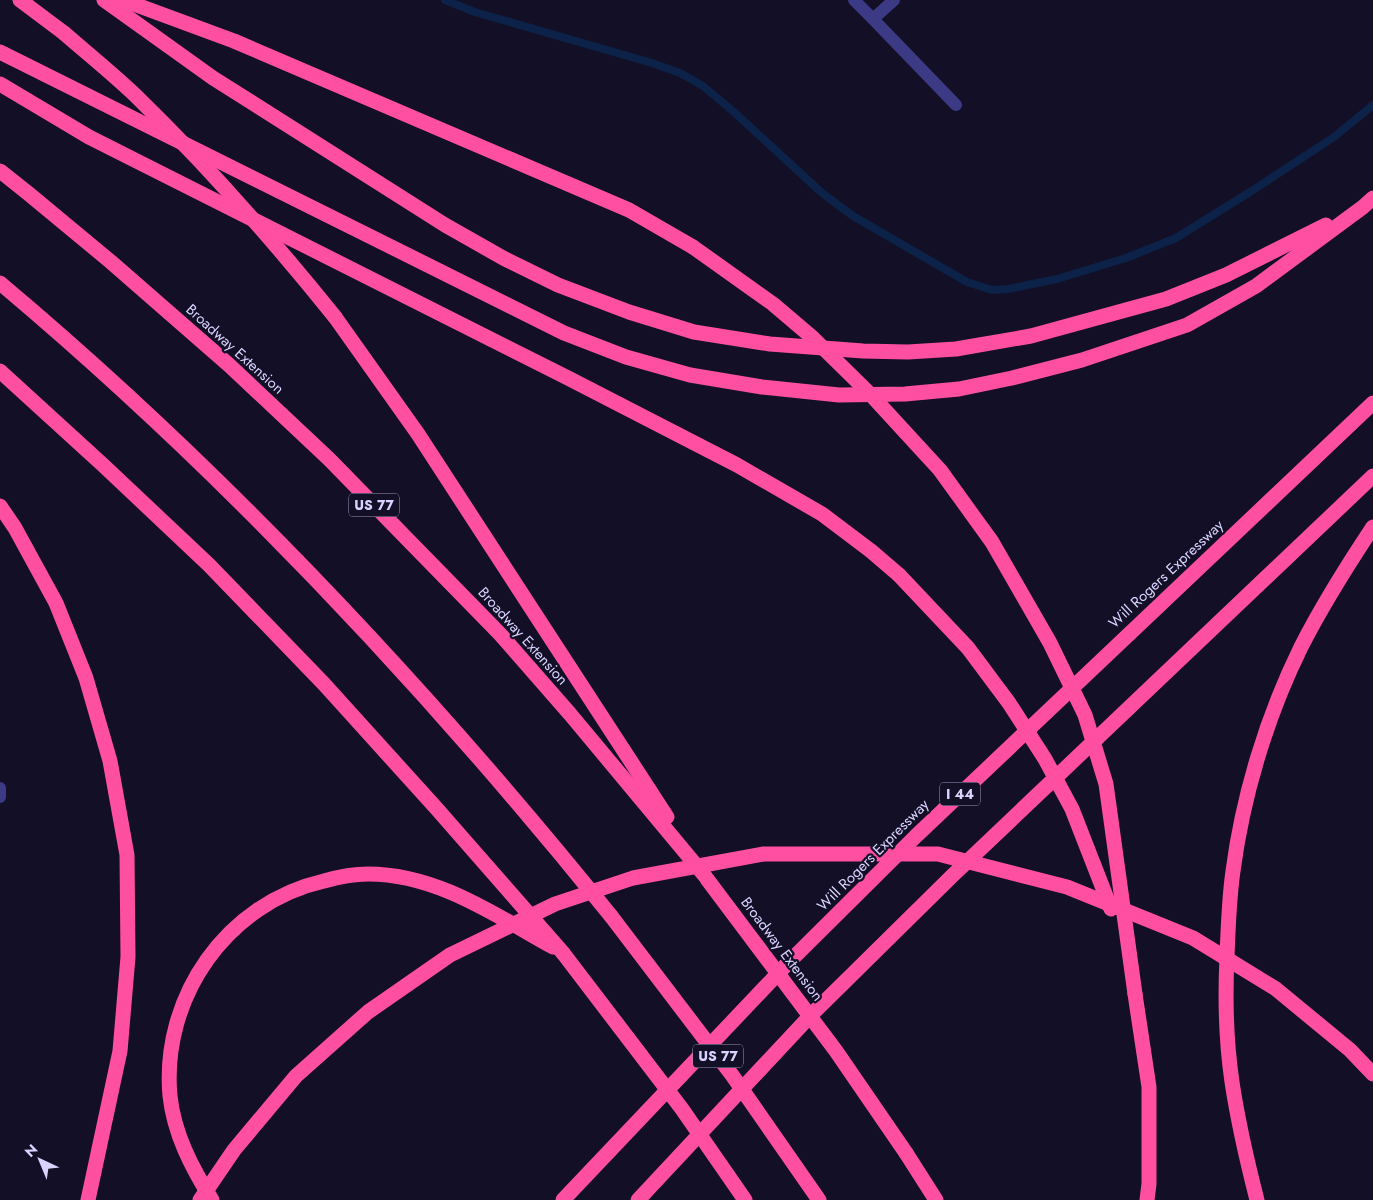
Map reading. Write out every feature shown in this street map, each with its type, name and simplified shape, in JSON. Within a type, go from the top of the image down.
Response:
[{"type":"highway","points":[[20,0],[64,33],[135,95],[212,173],[335,317],[418,434],[707,879]]},
{"type":"highway","points":[[104,0],[213,78],[445,225],[505,259],[558,285],[629,312],[694,332],[770,344],[863,351],[908,352],[956,349],[1031,336],[1166,299],[1226,275],[1368,202]]},
{"type":"highway","points":[[123,0],[234,41],[629,210],[692,247],[772,304],[813,338],[872,396],[940,470],[992,542],[1050,643],[1080,706],[1106,784],[1149,1087],[1149,1184],[1147,1200]]},
{"type":"highway","points":[[0,52],[564,333],[626,356],[690,375],[762,387],[839,395],[905,394],[968,387],[1082,360],[1187,325],[1256,286],[1368,202]]},
{"type":"highway","points":[[0,84],[89,137],[737,465],[822,514],[871,551],[898,575],[968,648],[1009,702],[1045,759],[1072,809],[1097,869],[1122,940],[1135,994]]},
{"type":"highway","name":"Broadway Extension","points":[[0,171],[44,206],[228,365],[329,459],[500,634],[570,714],[707,879],[836,1051],[936,1200]]},
{"type":"highway","name":"US 77","points":[[0,283],[187,452],[350,616],[428,700],[504,787],[611,916],[732,1075],[819,1200]]},
{"type":"highway","points":[[0,371],[103,464],[195,552],[318,677],[443,816],[563,953],[676,1101],[745,1200]]},
{"type":"highway","name":"Will Rogers Expressway","points":[[563,1200],[786,965],[916,836],[1373,403]]},
{"type":"highway","points":[[638,1200],[812,1014],[886,941],[1373,476]]},
{"type":"highway","points":[[0,506],[15,528],[56,603],[86,678],[110,761],[127,855],[128,957],[120,1051],[88,1200]]},
{"type":"highway","points":[[1257,1200],[1242,1136],[1232,1080],[1227,1026],[1226,982],[1233,870],[1243,816],[1256,765],[1275,708],[1301,648],[1373,527]]},
{"type":"highway","points":[[200,1200],[234,1150],[296,1076],[368,1012],[450,955],[555,904],[632,878],[764,854],[938,854],[1067,887],[1202,943],[1276,989],[1350,1050],[1373,1074]]},
{"type":"highway","points":[[212,1200],[193,1169],[178,1133],[170,1096],[170,1057],[176,1024],[184,1000],[195,977],[230,932],[253,912],[277,897],[305,885],[340,877],[368,874],[398,877],[427,883],[450,891],[563,953]]},
{"type":"street","points":[[854,0],[956,105]]},
{"type":"street","points":[[873,19],[894,0]]},
{"type":"street","points":[[0,788],[0,797]]},
{"type":"waterway","points":[[445,0],[475,12],[652,63],[680,73],[703,86],[822,193],[853,216],[967,282],[992,290],[1008,289],[1057,279],[1126,258],[1176,238],[1334,137],[1373,105]]}]
